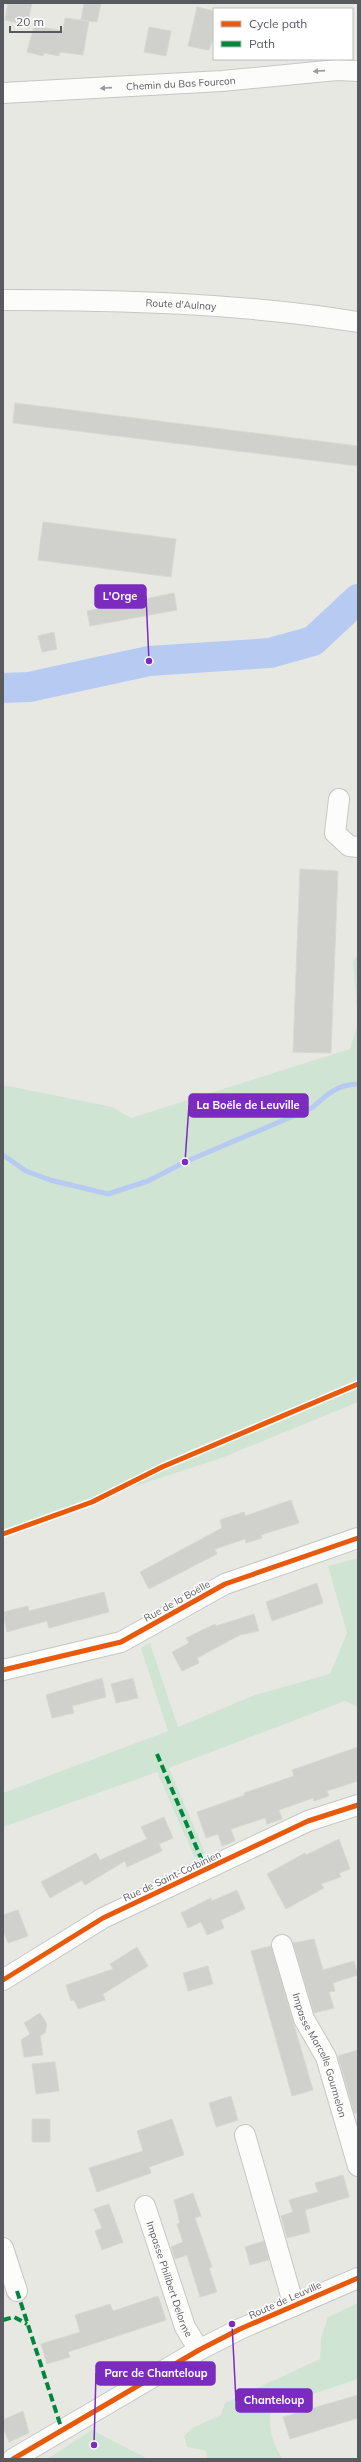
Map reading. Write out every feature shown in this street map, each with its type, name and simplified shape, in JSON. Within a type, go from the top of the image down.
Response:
[{"type":"street","name":"Chemin du Bas Fourcon","points":[[3,93],[222,81],[337,70],[358,71]]},
{"type":"street","name":"Route d'Aulnay","points":[[3,300],[118,300],[158,302],[298,313],[358,322]]},
{"type":"street","points":[[339,799],[335,833],[348,846],[358,847]]},
{"type":"street","name":"Rue de la Boëlle","points":[[3,1670],[122,1642],[225,1584],[358,1538]]},
{"type":"street","name":"Rue de Saint-Corbinien","points":[[3,1980],[103,1918],[308,1821],[358,1805]]},
{"type":"street","name":"Impasse Marcelle Gourmelon","points":[[282,1945],[304,2019],[326,2057],[358,2166]]},
{"type":"street","points":[[246,2135],[294,2306]]},
{"type":"street","name":"Impasse Philibert Delorme","points":[[145,2206],[185,2327],[199,2350]]},
{"type":"street","points":[[3,2248],[17,2292]]},
{"type":"street","name":"Route de Leuville","points":[[13,2459],[199,2350],[358,2278]]},
{"type":"green space","points":[[358,953],[358,1021],[353,962]]},
{"type":"green space","points":[[358,1022],[358,1402],[224,1457],[20,1524],[3,1532],[3,1085],[112,1107],[131,1118],[350,1049]]},
{"type":"green space","points":[[358,1558],[358,1707],[345,1701],[169,1768],[205,1853],[195,1858],[157,1772],[3,1827],[3,1793],[168,1731],[141,1648],[150,1643],[178,1727],[255,1695],[330,1674],[347,1633],[328,1566]]},
{"type":"green space","points":[[358,2303],[358,2379],[271,2408],[270,2422],[272,2435],[276,2447],[283,2459],[207,2459],[206,2451],[187,2447],[184,2436],[192,2428],[221,2415],[225,2403],[320,2359],[321,2338],[328,2317]]},
{"type":"green space","points":[[92,2430],[148,2459],[47,2459]]},
{"type":"building","points":[[8,3],[32,3],[27,25],[5,20]]},
{"type":"building","points":[[84,3],[101,3],[97,22],[81,20]]},
{"type":"building","points":[[197,7],[213,11],[213,39],[209,50],[188,46]]},
{"type":"building","points":[[65,18],[89,21],[83,55],[60,52],[59,56],[44,53],[43,56],[27,52],[34,26],[63,31]]},
{"type":"building","points":[[149,27],[171,31],[166,56],[144,52]]},
{"type":"building","points":[[15,403],[358,446],[358,466],[13,423]]},
{"type":"building","points":[[43,522],[176,539],[171,577],[38,560]]},
{"type":"building","points":[[174,593],[177,610],[90,626],[87,611]]},
{"type":"building","points":[[54,632],[57,649],[42,652],[38,636]]},
{"type":"building","points":[[300,869],[338,871],[331,1053],[293,1052]]},
{"type":"building","points":[[291,1500],[299,1523],[261,1535],[262,1538],[246,1543],[245,1539],[215,1549],[217,1554],[149,1589],[140,1572],[222,1528],[220,1520],[244,1512],[245,1516]]},
{"type":"building","points":[[317,1583],[323,1603],[272,1621],[266,1602]]},
{"type":"building","points":[[104,1592],[109,1612],[49,1628],[47,1621],[7,1632],[3,1612],[28,1606],[29,1611]]},
{"type":"building","points":[[254,1614],[259,1631],[240,1635],[197,1658],[199,1663],[182,1671],[172,1652],[189,1643],[186,1638],[215,1624],[216,1626]]},
{"type":"building","points":[[102,1678],[106,1697],[72,1706],[74,1713],[52,1718],[46,1695]]},
{"type":"building","points":[[133,1678],[138,1698],[116,1703],[111,1684]]},
{"type":"building","points":[[358,1747],[358,1781],[327,1791],[329,1796],[314,1801],[313,1798],[279,1810],[282,1819],[267,1824],[265,1818],[231,1829],[235,1841],[222,1846],[218,1834],[206,1838],[197,1812],[245,1795],[244,1793],[294,1776],[292,1770]]},
{"type":"building","points":[[164,1817],[173,1838],[159,1844],[162,1851],[127,1867],[125,1861],[85,1885],[82,1880],[50,1898],[41,1882],[96,1853],[100,1860],[147,1839],[141,1827]]},
{"type":"building","points":[[339,1839],[350,1869],[339,1873],[341,1877],[321,1884],[324,1888],[286,1909],[267,1874],[305,1853],[306,1855]]},
{"type":"building","points":[[237,1890],[245,1909],[221,1920],[224,1928],[207,1935],[201,1922],[188,1928],[181,1913],[211,1898],[212,1901]]},
{"type":"building","points":[[18,1910],[28,1936],[8,1943],[3,1930],[3,1915]]},
{"type":"building","points":[[314,1939],[323,1970],[354,1961],[358,1975],[333,1983],[335,1991],[329,1992],[334,2008],[314,2013],[293,1943]]},
{"type":"building","points":[[271,1946],[313,2090],[292,2096],[251,1951]]},
{"type":"building","points":[[137,1947],[148,1966],[103,1994],[105,2000],[78,2009],[74,2000],[71,2001],[66,1985],[113,1969],[110,1964]]},
{"type":"building","points":[[208,1966],[213,1984],[188,1991],[183,1973]]},
{"type":"building","points":[[40,2013],[47,2024],[45,2033],[40,2036],[43,2055],[24,2057],[21,2040],[30,2034],[24,2023]]},
{"type":"building","points":[[358,2050],[358,2113],[354,2113],[338,2056]]},
{"type":"building","points":[[55,2062],[59,2091],[36,2094],[32,2064]]},
{"type":"building","points":[[231,2096],[238,2120],[216,2127],[209,2103]]},
{"type":"building","points":[[32,2119],[50,2119],[50,2142],[32,2142]]},
{"type":"building","points":[[172,2119],[184,2155],[149,2167],[151,2173],[97,2192],[89,2168],[143,2151],[137,2131]]},
{"type":"building","points":[[343,2175],[349,2197],[305,2210],[310,2232],[287,2238],[281,2216],[293,2212],[289,2200],[318,2192],[315,2183]]},
{"type":"building","points":[[193,2193],[201,2216],[195,2218],[212,2267],[209,2268],[217,2292],[200,2297],[187,2255],[175,2259],[171,2247],[183,2242],[177,2224],[180,2223],[174,2200]]},
{"type":"building","points":[[109,2204],[123,2242],[102,2250],[95,2231],[102,2228],[94,2209]]},
{"type":"building","points":[[264,2241],[269,2260],[250,2265],[245,2247]]},
{"type":"building","points":[[158,2296],[166,2320],[68,2352],[70,2357],[47,2364],[41,2344],[80,2332],[75,2315],[110,2304],[113,2311]]},
{"type":"building","points":[[358,2395],[358,2418],[290,2439],[283,2417]]},
{"type":"building","points":[[23,2411],[29,2433],[9,2442],[3,2428],[3,2420]]},
{"type":"waterway","points":[[3,688],[29,687],[149,661],[270,653],[313,641],[358,599]]},
{"type":"waterway","points":[[3,1155],[26,1171],[50,1180],[108,1194],[148,1181],[185,1162],[312,1108],[338,1088],[351,1084],[358,1084]]},
{"type":"marked path","points":[[157,1754],[206,1870]]},
{"type":"marked path","points":[[17,2291],[62,2430]]},
{"type":"marked path","points":[[3,2320],[14,2317],[27,2324]]},
{"type":"cycle path","points":[[3,1534],[92,1502],[162,1467],[358,1384]]},
{"type":"cycle path","points":[[3,1670],[121,1642],[225,1584],[358,1538]]},
{"type":"cycle path","points":[[3,1980],[103,1918],[308,1821],[358,1805]]},
{"type":"cycle path","points":[[13,2459],[199,2350],[240,2329],[358,2278]]},
{"type":"place","name":"L'Orge","points":[[149,661]]},
{"type":"place","name":"La Boële de Leuville","points":[[185,1162]]},
{"type":"place","name":"Chanteloup","points":[[232,2324]]},
{"type":"place","name":"Parc de Chanteloup","points":[[94,2445]]}]
